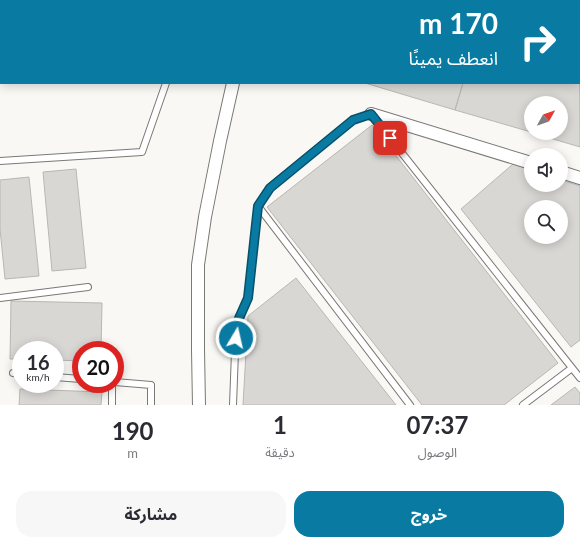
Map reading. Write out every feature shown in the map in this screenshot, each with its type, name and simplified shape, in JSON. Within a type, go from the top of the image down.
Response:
[{"type":"street","points":[[199,405],[198,265],[216,164],[233,84]]},
{"type":"street","points":[[371,114],[524,161]]},
{"type":"street","points":[[568,174],[580,178]]},
{"type":"lane","points":[[0,162],[142,152],[166,84]]},
{"type":"lane","points":[[233,405],[236,325],[248,298],[258,206],[270,188],[353,120],[371,114],[580,378]]},
{"type":"lane","points":[[258,206],[410,405]]},
{"type":"lane","points":[[0,298],[88,287]]},
{"type":"lane","points":[[523,405],[572,368]]},
{"type":"lane","points":[[124,383],[151,385],[151,405]]},
{"type":"lane","points":[[112,393],[112,405]]},
{"type":"building","points":[[368,84],[463,84],[455,110]]},
{"type":"building","points":[[463,84],[580,84],[580,147],[556,140],[568,140],[568,96],[524,96],[524,130],[455,110]]},
{"type":"building","points":[[372,125],[558,363],[504,405],[422,405],[267,207]]},
{"type":"building","points":[[513,164],[524,168],[524,192],[568,192],[568,182],[580,186],[580,340],[571,347],[461,209]]},
{"type":"building","points":[[76,169],[86,268],[52,271],[43,172]]},
{"type":"building","points":[[29,177],[39,276],[5,279],[0,229],[0,180]]},
{"type":"building","points":[[296,278],[396,405],[243,405],[248,316]]},
{"type":"building","points":[[11,301],[102,303],[101,341],[72,341],[72,361],[64,360],[64,341],[12,341],[12,359],[10,359]]},
{"type":"building","points":[[575,387],[580,393],[580,405],[551,405]]},
{"type":"building","points":[[64,391],[72,391],[72,393],[102,393],[101,405],[19,405],[20,393],[64,393]]},
{"type":"route","points":[[236,338],[236,325],[248,298],[258,206],[270,188],[353,120],[371,114],[390,138]]}]
